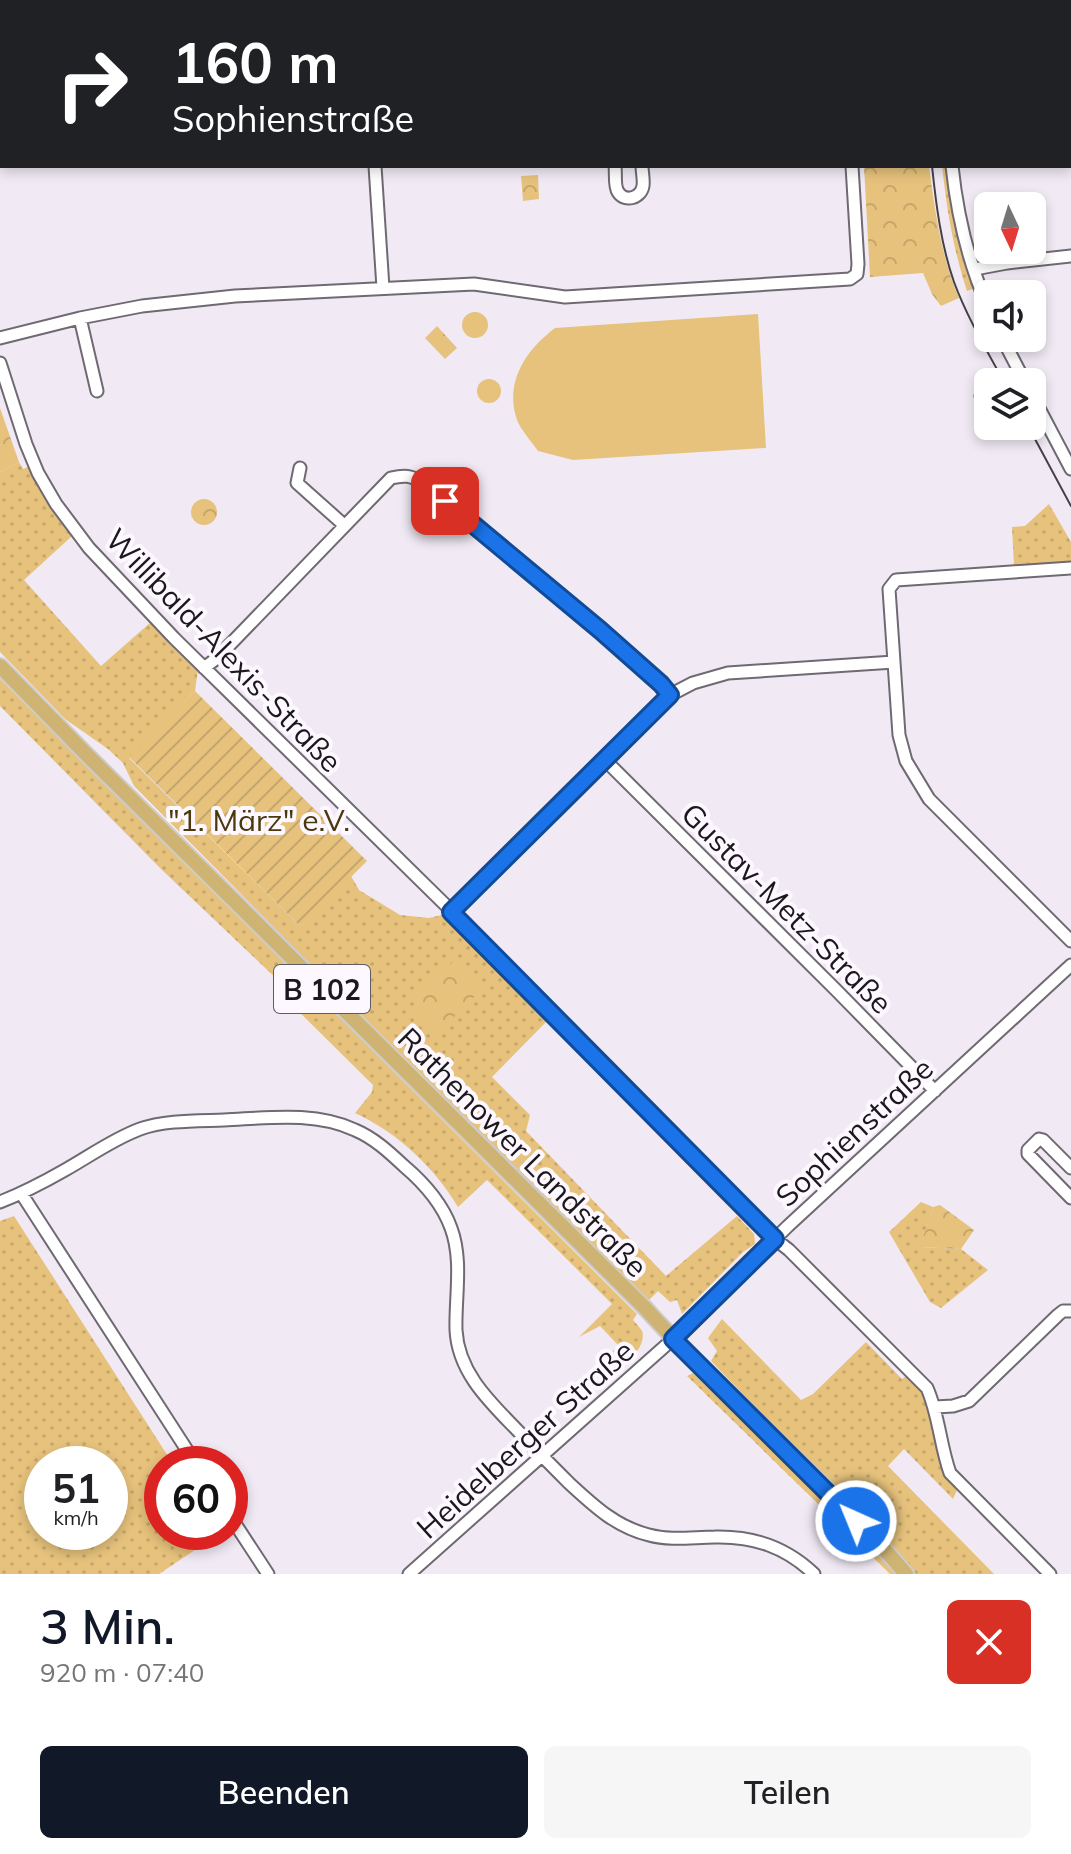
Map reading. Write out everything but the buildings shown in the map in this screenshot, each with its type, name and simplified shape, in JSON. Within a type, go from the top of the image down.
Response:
[{"type":"main road","name":"Rathenower Landstraße","points":[[0,666],[646,1309],[906,1574]]},
{"type":"street","points":[[375,168],[383,288]]},
{"type":"street","points":[[615,168],[616,190],[621,196],[631,199],[643,188],[642,168]]},
{"type":"street","points":[[0,338],[80,318],[178,300],[474,284],[565,297],[850,279],[857,274],[858,264],[852,168]]},
{"type":"street","points":[[952,168],[963,231],[979,280]]},
{"type":"street","points":[[975,269],[1071,256]]},
{"type":"street","points":[[80,318],[97,391]]},
{"type":"street","name":"Willibald-Alexis-Straße","points":[[0,363],[38,473],[75,532],[204,668],[927,1388],[935,1407]]},
{"type":"street","points":[[1046,422],[1071,469]]},
{"type":"street","points":[[300,468],[297,483],[344,525]]},
{"type":"street","points":[[204,668],[391,478],[404,475],[413,476],[600,630],[670,695]]},
{"type":"street","points":[[1071,568],[896,580],[889,589],[899,735],[915,779],[929,799],[1071,941]]},
{"type":"street","points":[[451,912],[670,695],[693,683],[728,673],[894,662]]},
{"type":"street","name":"Gustav-Metz-Straße","points":[[605,760],[935,1091]]},
{"type":"street","name":"Sophienstraße","points":[[673,1339],[775,1239],[1071,965]]},
{"type":"street","points":[[0,1202],[54,1177],[113,1141],[142,1128],[209,1120],[292,1118],[327,1121],[356,1130],[384,1148],[413,1173],[445,1214],[456,1247],[456,1333],[459,1350],[476,1385],[542,1456],[596,1508],[628,1528],[662,1538],[741,1537],[756,1540],[795,1557],[814,1574]]},
{"type":"street","points":[[1071,1168],[1043,1140],[1039,1139],[1028,1150],[1028,1154],[1071,1198]]},
{"type":"street","points":[[21,1193],[184,1446]]},
{"type":"street","points":[[1050,1574],[950,1473],[935,1407],[969,1401],[1058,1315],[1071,1311]]},
{"type":"street","name":"Heidelberger Straße","points":[[409,1574],[673,1339]]},
{"type":"street","points":[[248,1543],[268,1574]]},
{"type":"green space","points":[[864,168],[929,168],[943,250],[959,298],[941,306],[923,273],[870,277]]},
{"type":"green space","points":[[942,168],[946,168],[954,215],[974,281],[974,289],[967,291],[958,260]]},
{"type":"green space","points":[[538,175],[539,199],[523,201],[521,176]]},
{"type":"green space","points":[[475,312],[485,315],[488,325],[485,335],[475,338],[465,335],[462,325],[465,315]]},
{"type":"green space","points":[[758,314],[766,448],[573,460],[538,451],[517,420],[513,393],[520,368],[535,346],[555,328]]},
{"type":"green space","points":[[437,326],[457,348],[445,359],[425,338]]},
{"type":"green space","points":[[489,379],[498,382],[501,391],[498,400],[489,403],[480,400],[477,391],[480,382]]},
{"type":"green space","points":[[0,408],[19,462],[0,472]]},
{"type":"green space","points":[[19,462],[23,469],[30,466],[51,506],[72,536],[24,580],[101,666],[151,622],[198,669],[195,691],[129,758],[300,926],[351,876],[359,890],[400,915],[429,918],[446,914],[548,1020],[492,1077],[530,1115],[526,1131],[666,1276],[737,1216],[754,1234],[755,1244],[743,1252],[682,1314],[677,1300],[670,1302],[658,1291],[647,1302],[134,786],[123,763],[65,719],[0,652],[0,472]]},
{"type":"green space","points":[[204,499],[213,503],[217,512],[213,521],[204,525],[195,521],[191,512],[195,503]]},
{"type":"green space","points":[[1049,504],[1071,542],[1071,562],[1014,566],[1012,527],[1025,526]]},
{"type":"green space","points":[[0,679],[637,1314],[633,1320],[642,1331],[641,1345],[619,1371],[608,1380],[600,1370],[618,1345],[600,1326],[579,1337],[612,1304],[487,1180],[458,1207],[414,1152],[386,1130],[355,1113],[372,1092],[373,1085],[278,991],[280,982],[162,870],[0,706]]},
{"type":"green space","name":"\"1. März\" e.V.","points":[[195,691],[367,861],[301,927],[129,757]]},
{"type":"green space","points":[[456,960],[485,986],[437,1034],[418,1017],[418,989]]},
{"type":"green space","points":[[921,1202],[933,1207],[921,1247],[961,1249],[988,1270],[941,1308],[930,1302],[889,1232]]},
{"type":"green space","points":[[940,1205],[974,1230],[961,1249],[920,1247],[933,1207]]},
{"type":"green space","points":[[14,1216],[161,1446],[144,1446],[144,1550],[195,1550],[159,1574],[0,1574],[0,1221]]},
{"type":"green space","points":[[722,1319],[801,1400],[813,1394],[866,1342],[902,1379],[908,1375],[923,1391],[958,1488],[953,1499],[904,1449],[888,1466],[994,1574],[915,1574],[711,1361],[717,1351],[708,1338]]},
{"type":"green space","points":[[693,1373],[898,1574],[890,1574],[687,1376]]},
{"type":"tram line","points":[[932,168],[949,268],[971,320],[997,368]]},
{"type":"tram line","points":[[1036,440],[1071,506]]},
{"type":"route","points":[[445,501],[600,630],[670,695],[451,912],[775,1239],[673,1339],[856,1521]]}]
